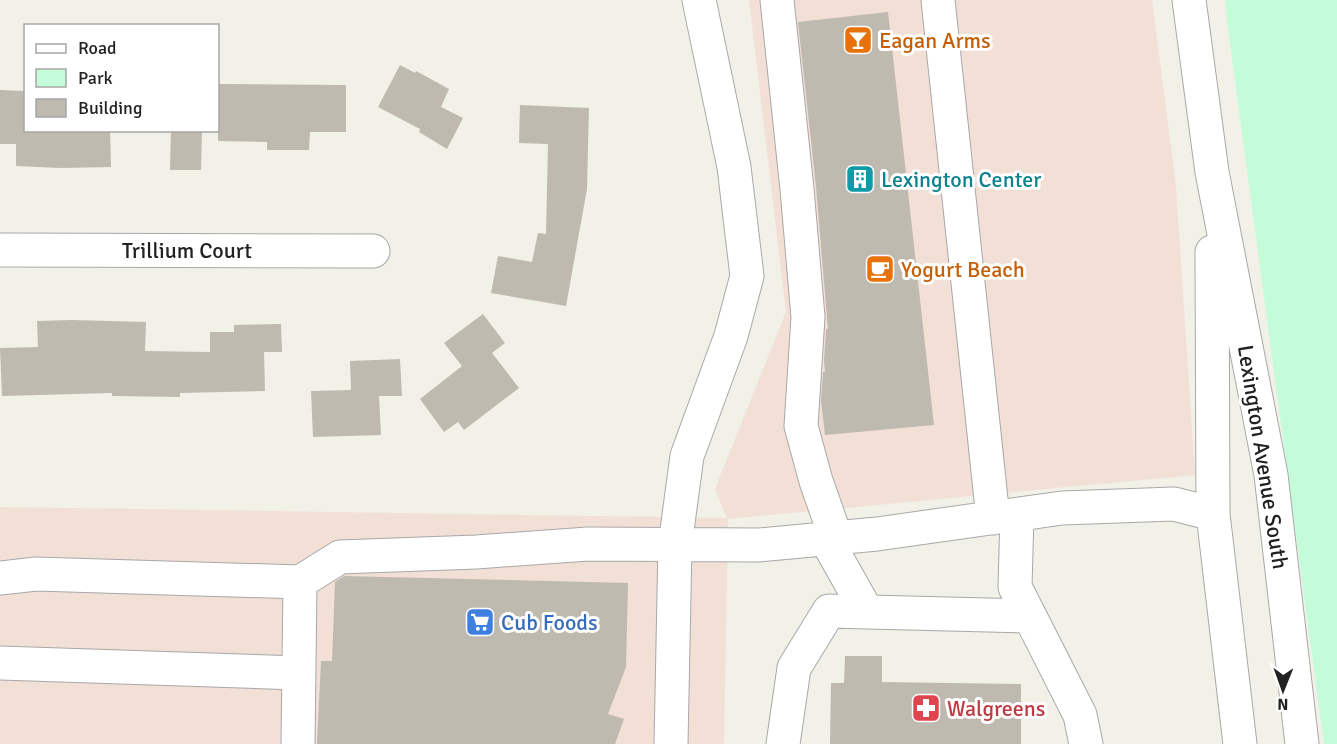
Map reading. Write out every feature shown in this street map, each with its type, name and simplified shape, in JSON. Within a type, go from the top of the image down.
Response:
[{"type":"street","points":[[671,744],[675,545],[687,456],[731,336],[747,276],[734,167],[699,0]]},
{"type":"street","points":[[777,0],[808,317],[801,426],[831,538],[867,612]]},
{"type":"street","points":[[938,0],[1015,587],[1080,715],[1086,744]]},
{"type":"street","name":"Lexington Avenue South","points":[[1189,0],[1212,172],[1271,475],[1302,744]]},
{"type":"street","name":"Lexington Avenue South","points":[[1212,172],[1213,514],[1240,744]]},
{"type":"street","name":"Trillium Court","points":[[0,250],[373,251]]},
{"type":"street","points":[[0,578],[36,573],[300,582],[340,557],[476,552],[588,544],[759,545],[877,534],[1062,508],[1174,504],[1213,514]]},
{"type":"street","points":[[298,744],[300,582]]},
{"type":"street","points":[[783,744],[794,668],[829,611],[1030,616]]},
{"type":"street","points":[[0,663],[299,673]]},
{"type":"shaded area","points":[[749,0],[1152,0],[1176,186],[1195,475],[728,519],[724,744],[0,744],[0,507],[727,518],[715,489],[786,312]]},
{"type":"green space","points":[[1225,0],[1337,0],[1337,744],[1324,744]]},
{"type":"building","name":"Lexington Center","points":[[888,12],[934,425],[825,435],[821,400],[823,372],[825,372],[826,329],[828,329],[816,187],[798,22]]},
{"type":"building","points":[[400,65],[449,89],[441,107],[463,118],[447,149],[419,132],[420,129],[378,107]]},
{"type":"building","points":[[219,84],[346,85],[346,132],[310,132],[309,150],[267,150],[267,142],[218,141]]},
{"type":"building","points":[[0,90],[24,91],[24,132],[110,132],[111,167],[16,166],[16,144],[0,144]]},
{"type":"building","points":[[520,105],[589,108],[587,189],[566,306],[491,293],[498,256],[532,262],[538,233],[546,234],[548,144],[519,143]]},
{"type":"building","points":[[171,132],[202,132],[201,170],[170,170]]},
{"type":"building","points":[[483,314],[505,343],[492,353],[519,388],[464,430],[458,422],[444,432],[420,399],[462,366],[444,343]]},
{"type":"building","points":[[37,321],[146,322],[145,351],[210,352],[210,332],[234,332],[234,325],[281,324],[282,352],[264,352],[265,391],[180,393],[180,397],[112,396],[112,393],[2,396],[0,348],[38,347]]},
{"type":"building","points":[[400,359],[402,396],[379,396],[381,435],[313,437],[311,391],[351,390],[350,361]]},
{"type":"building","name":"Cub Foods","points":[[344,576],[628,583],[626,667],[608,714],[624,719],[615,744],[317,744],[321,661],[332,661],[335,582]]},
{"type":"building","name":"Walgreens","points":[[845,656],[882,656],[882,682],[1021,684],[1021,744],[830,744],[831,683],[844,683]]},
{"type":"place","name":"Eagan Arms","points":[[858,40]]},
{"type":"place","name":"Lexington Center","points":[[860,179]]},
{"type":"place","name":"Yogurt Beach","points":[[880,269]]},
{"type":"place","name":"Cub Foods","points":[[480,622]]},
{"type":"place","name":"Walgreens","points":[[926,708]]}]
